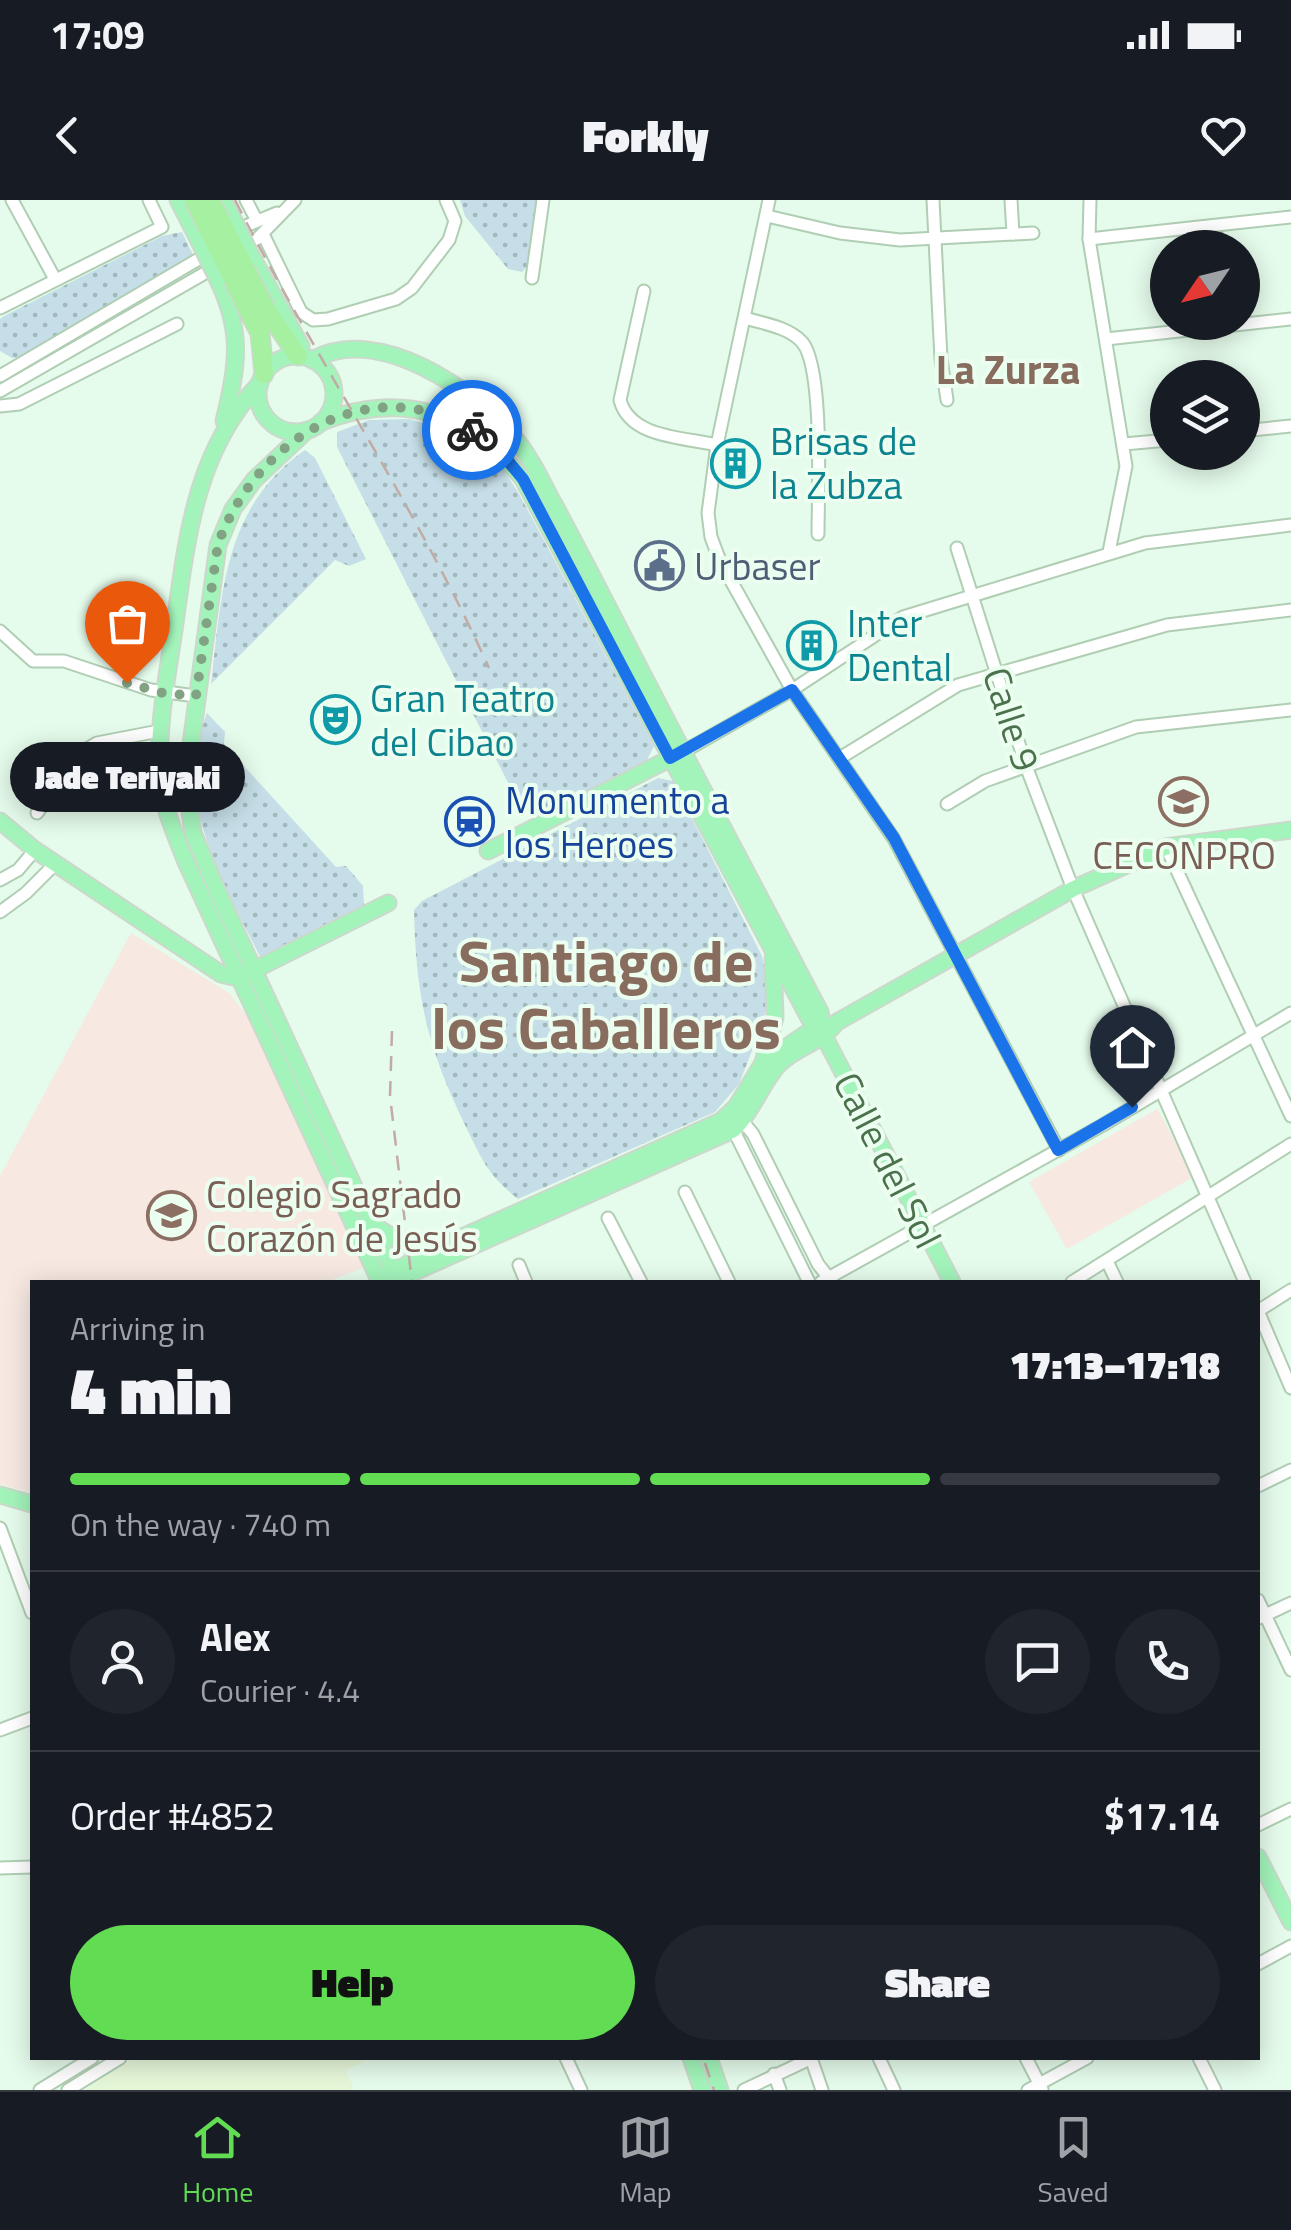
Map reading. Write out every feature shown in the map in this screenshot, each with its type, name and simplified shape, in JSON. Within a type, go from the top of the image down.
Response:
[{"type":"highway","points":[[194,200],[260,333],[262,379]]},
{"type":"highway","points":[[210,200],[251,317],[306,358]]},
{"type":"main road","points":[[178,200],[211,276],[251,317],[221,434],[189,524],[163,693],[160,777],[172,827],[238,978],[390,1280]]},
{"type":"main road","points":[[224,200],[246,222],[252,257],[306,358],[323,368],[333,386],[332,407],[254,480],[224,527],[218,544],[196,696],[186,781],[187,808],[202,858],[372,1223],[390,1280]]},
{"type":"main road","name":"Calle del Sol","points":[[306,358],[350,350],[400,358],[426,367],[474,398],[519,443],[770,944],[825,1028]]},
{"type":"main road","points":[[221,434],[278,360],[306,358]]},
{"type":"main road","points":[[262,379],[260,406],[266,416],[284,430],[314,426]]},
{"type":"main road","name":"Calle del Sol","points":[[314,426],[362,412],[406,408],[440,416],[472,430],[498,449],[523,479],[570,550]]},
{"type":"main road","points":[[488,851],[676,755]]},
{"type":"main road","name":"Calle del Sol","points":[[676,755],[825,1028],[951,1280]]},
{"type":"main road","points":[[0,820],[35,850],[221,974],[238,978],[388,904]]},
{"type":"main road","points":[[763,1063],[1073,889],[1166,847],[1291,830]]},
{"type":"main road","points":[[390,1280],[434,1250],[734,1119],[763,1063],[772,1032],[776,1003],[770,944]]},
{"type":"main road","points":[[390,1280],[734,1119],[780,1063],[825,1028]]},
{"type":"main road","points":[[372,1223],[396,1241],[434,1250]]},
{"type":"main road","points":[[0,1495],[30,1503]]},
{"type":"main road","points":[[1260,1861],[1291,1922]]},
{"type":"main road","points":[[692,2060],[702,2090]]},
{"type":"main road","points":[[709,2060],[720,2090]]},
{"type":"street","points":[[12,200],[55,279]]},
{"type":"street","points":[[0,308],[162,227],[149,200]]},
{"type":"street","points":[[246,200],[246,222],[281,212]]},
{"type":"street","points":[[294,200],[259,237],[301,312],[313,320],[328,320],[396,299],[412,288],[449,240],[455,221],[446,200]]},
{"type":"street","points":[[532,278],[543,200]]},
{"type":"street","points":[[770,200],[717,445],[708,513],[711,538],[792,690],[894,838],[1058,1150]]},
{"type":"street","points":[[934,200],[941,359],[948,400]]},
{"type":"street","points":[[1012,200],[1012,234]]},
{"type":"street","points":[[1090,200],[1089,239],[1126,466],[1109,552]]},
{"type":"street","points":[[768,216],[885,238],[1033,233]]},
{"type":"street","points":[[1089,239],[1291,217]]},
{"type":"street","points":[[1,383],[197,260]]},
{"type":"street","points":[[1,383],[211,276]]},
{"type":"street","points":[[644,291],[620,400],[623,411],[638,427],[717,445]]},
{"type":"street","points":[[746,318],[784,329],[802,342],[810,357],[818,449],[818,534]]},
{"type":"street","points":[[1106,339],[1291,319]]},
{"type":"street","points":[[0,406],[18,404],[177,324]]},
{"type":"street","points":[[1260,429],[1291,426]]},
{"type":"street","points":[[1124,444],[1150,442]]},
{"type":"street","points":[[676,755],[792,690],[903,617],[1109,552],[1157,541],[1291,525]]},
{"type":"street","name":"Calle 9","points":[[957,548],[1026,766],[1073,889],[1244,1280]]},
{"type":"street","points":[[840,758],[958,686],[1167,625],[1291,610]]},
{"type":"street","points":[[0,632],[33,661],[64,660],[163,693],[196,696]]},
{"type":"street","points":[[947,804],[986,781],[1136,727],[1291,710]]},
{"type":"street","points":[[37,813],[82,752],[97,743],[160,731]]},
{"type":"street","points":[[1166,847],[1291,1116]]},
{"type":"street","points":[[0,880],[18,870],[35,850]]},
{"type":"street","points":[[0,912],[56,864]]},
{"type":"street","points":[[829,1280],[1291,1013]]},
{"type":"street","points":[[734,1119],[753,1134],[826,1280]]},
{"type":"street","points":[[734,1119],[808,1280]]},
{"type":"street","points":[[1075,1280],[1291,1144]]},
{"type":"street","points":[[685,1192],[728,1280]]},
{"type":"street","points":[[608,1218],[640,1280]]},
{"type":"street","points":[[1108,1261],[1116,1280]]},
{"type":"street","points":[[519,1266],[525,1280]]},
{"type":"street","points":[[1260,1310],[1291,1290]]},
{"type":"street","points":[[1260,1316],[1291,1388]]},
{"type":"street","points":[[1260,1485],[1291,1470]]},
{"type":"street","points":[[0,1528],[30,1607]]},
{"type":"street","points":[[1291,1603],[1261,1617],[1291,1670]]},
{"type":"street","points":[[0,1730],[30,1719]]},
{"type":"street","points":[[1260,1824],[1291,1809]]},
{"type":"street","points":[[0,1868],[30,1867]]},
{"type":"street","points":[[1260,1963],[1291,1946]]},
{"type":"street","points":[[40,2090],[89,2060]]},
{"type":"street","points":[[68,2090],[117,2060]]},
{"type":"street","points":[[567,2060],[581,2090]]},
{"type":"street","points":[[744,2090],[806,2060]]},
{"type":"street","points":[[812,2060],[822,2090]]},
{"type":"street","points":[[881,2060],[894,2090]]},
{"type":"street","points":[[1027,2060],[1037,2088],[1084,2060]]},
{"type":"street","points":[[1200,2060],[1215,2090]]},
{"type":"street","points":[[774,2074],[780,2090]]},
{"type":"shaded area","points":[[460,200],[542,200],[539,253],[522,272],[508,269],[465,216]]},
{"type":"shaded area","points":[[182,232],[194,257],[19,357],[12,358],[0,351],[0,319],[4,316],[162,236]]},
{"type":"shaded area","points":[[409,419],[459,433],[495,457],[518,492],[654,746],[647,760],[542,814],[522,810],[337,447],[337,432],[369,420]]},
{"type":"shaded area","points":[[305,450],[315,458],[366,559],[349,566],[335,560],[211,684],[224,585],[242,525],[257,498],[278,473]]},
{"type":"shaded area","points":[[207,713],[225,732],[224,744],[336,867],[346,866],[363,886],[364,906],[260,957],[217,869],[198,808],[197,745]]},
{"type":"shaded area","points":[[658,778],[673,781],[762,956],[768,990],[764,1020],[739,1084],[715,1112],[518,1199],[499,1182],[481,1157],[441,1070],[421,996],[414,910],[422,901]]},
{"type":"shaded area","name":"Colegio Sagrado Corazón de Jesús","points":[[131,933],[229,993],[247,1016],[365,1267],[332,1280],[30,1280],[30,1492],[0,1484],[0,1176]]},
{"type":"shaded area","points":[[1157,1109],[1195,1176],[1067,1249],[1029,1182]]},
{"type":"shaded area","points":[[132,2060],[368,2060],[346,2070],[354,2090],[84,2090]]},
{"type":"railway","points":[[235,200],[430,549],[489,668]]},
{"type":"railway","points":[[392,1031],[390,1096],[412,1280]]},
{"type":"railway","points":[[705,2063],[714,2090]]},
{"type":"way so far","points":[[127,683],[163,693],[196,696],[218,544],[224,527],[254,480],[307,430],[334,418],[391,408],[440,416],[472,430]]},
{"type":"place","name":"Brisas de la Zubza","points":[[735,463]]},
{"type":"place","name":"Urbaser","points":[[659,566]]},
{"type":"place","name":"Inter Dental","points":[[812,645]]},
{"type":"place","name":"Jade Teriyaki","points":[[127,683]]},
{"type":"place","name":"Gran Teatro del Cibao","points":[[335,720]]},
{"type":"place","name":"CECONPRO","points":[[1184,801]]},
{"type":"place","name":"Monumento a los Heroes","points":[[470,822]]},
{"type":"place","name":"Colegio Sagrado Corazón de Jesús","points":[[171,1216]]},
{"type":"district","name":"La Zurza","points":[[1008,369]]},
{"type":"district","name":"Santiago de los Caballeros","points":[[606,994]]},
{"type":"route","points":[[472,430],[498,449],[523,479],[670,758],[792,690],[894,838],[1058,1150],[1132,1107]]}]
